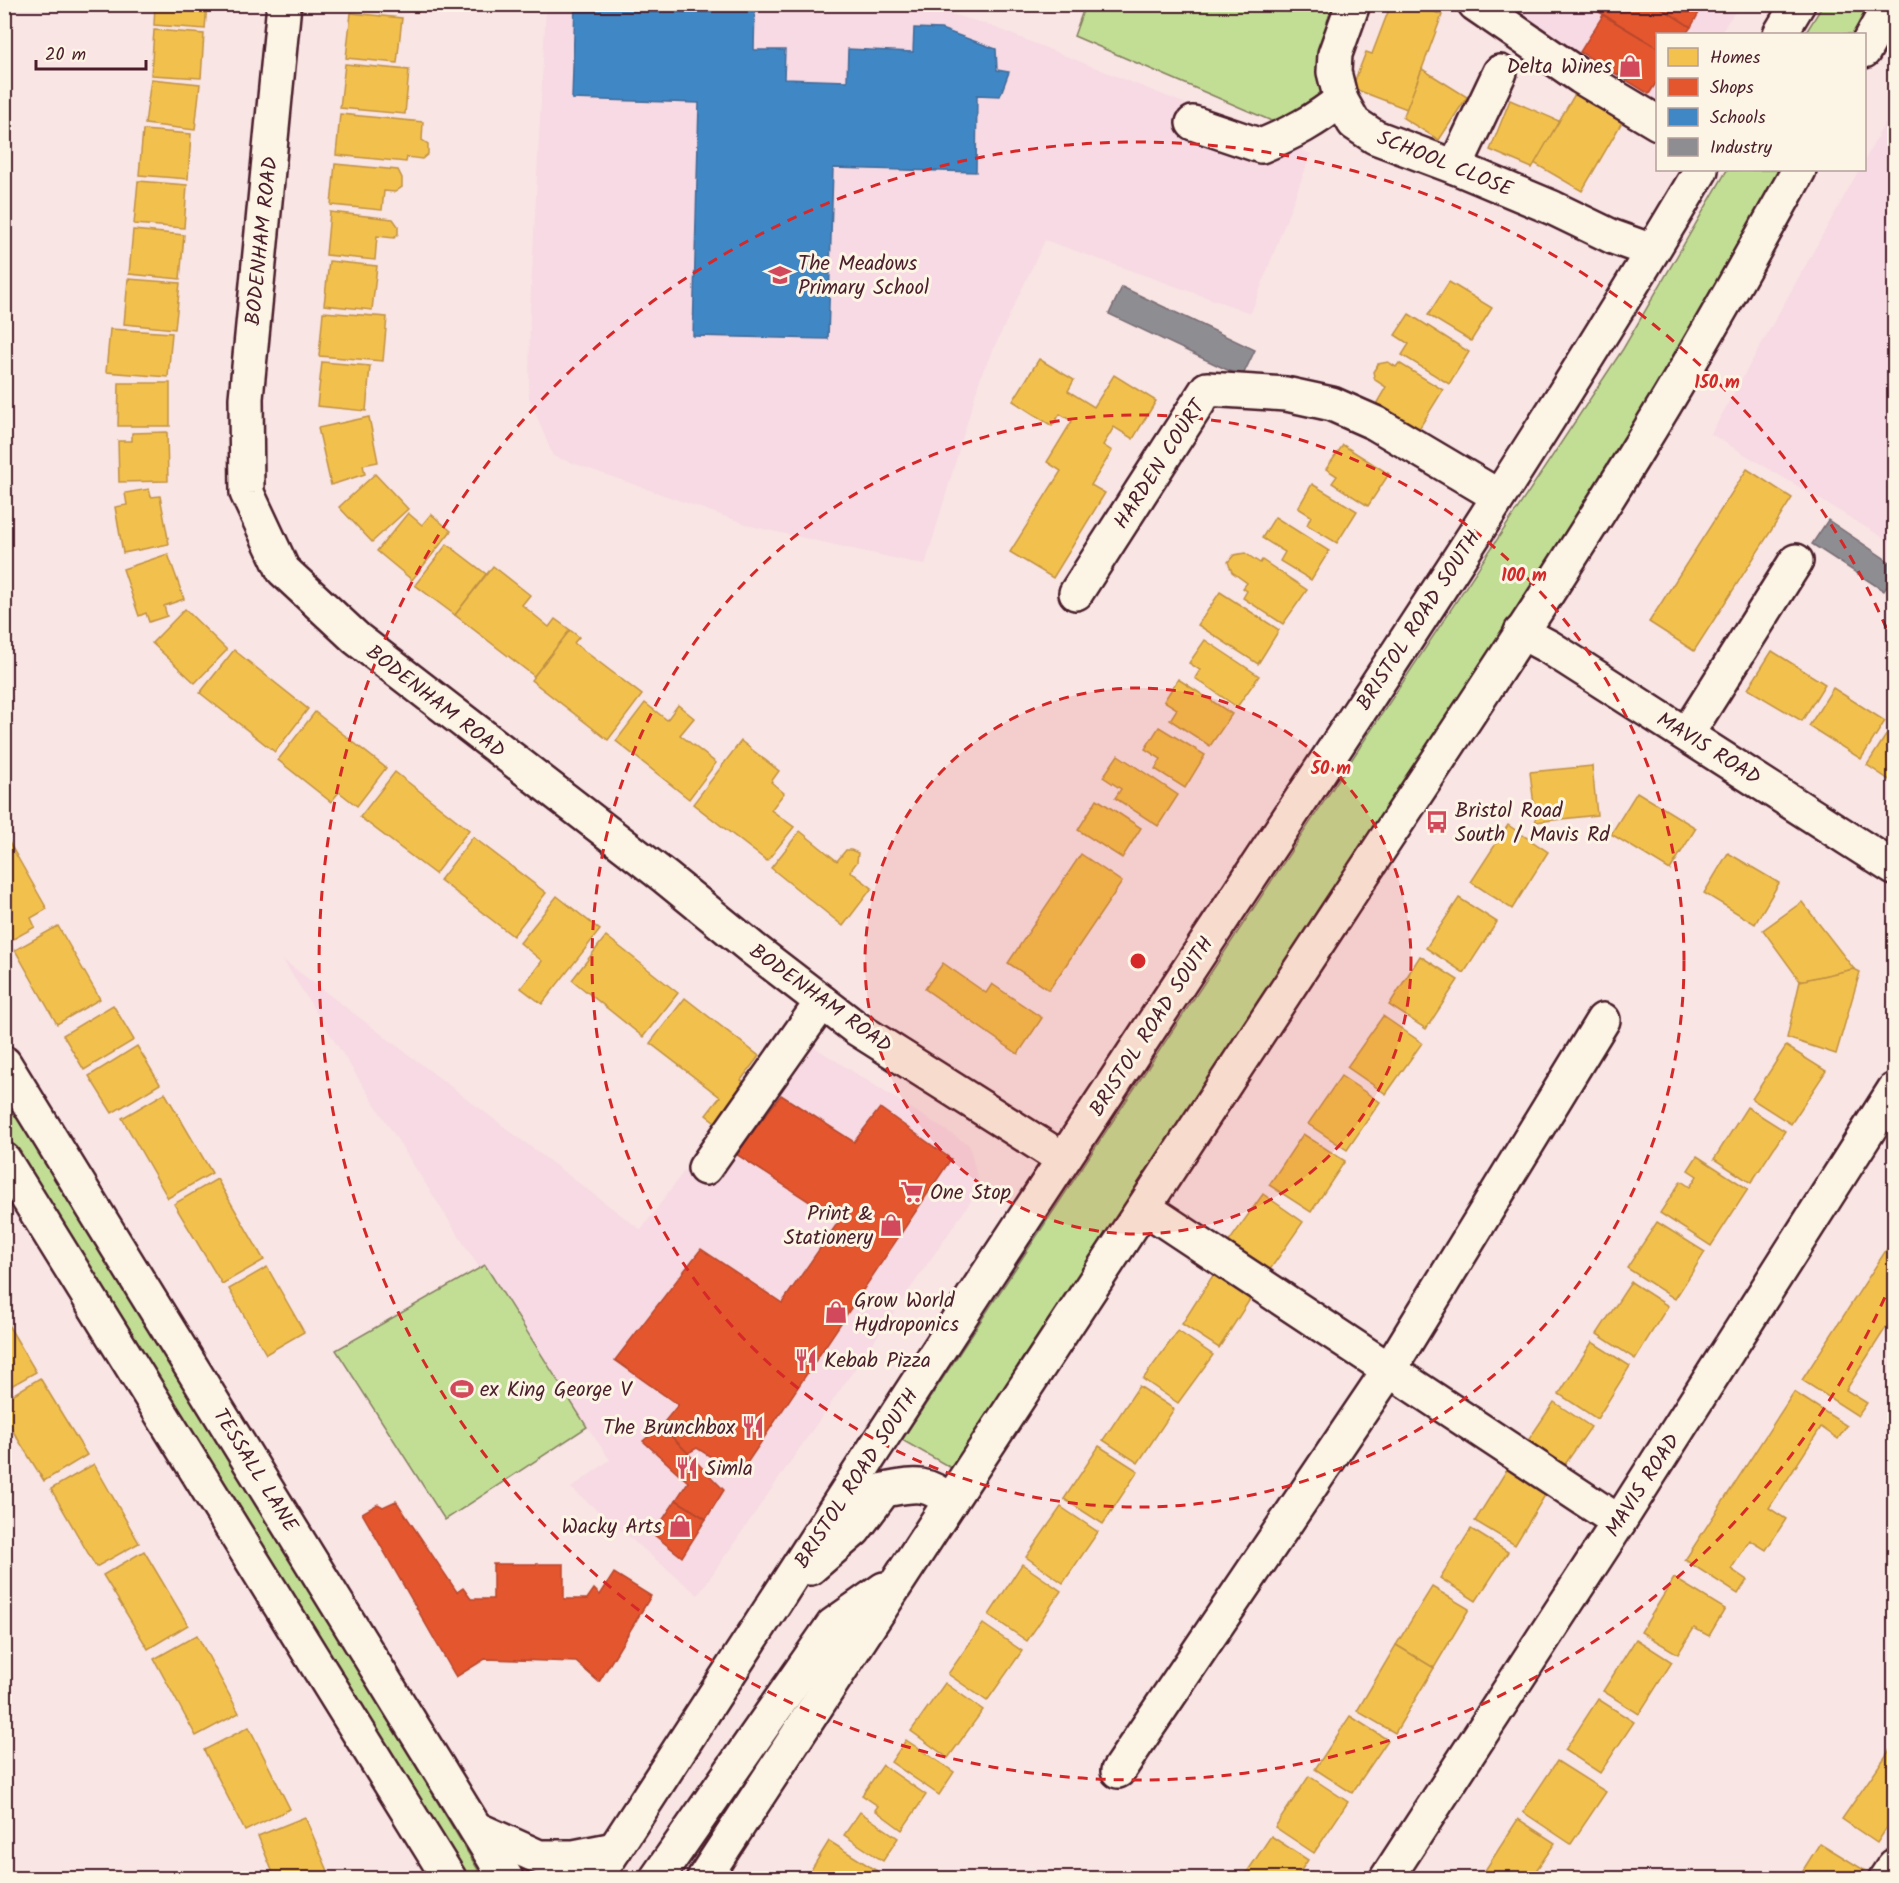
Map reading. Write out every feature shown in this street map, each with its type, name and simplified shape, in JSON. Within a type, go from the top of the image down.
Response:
[{"type":"main road","name":"BODENHAM ROAD","points":[[284,4],[246,398],[247,492],[283,570],[357,639],[856,1028],[1063,1159]]},
{"type":"main road","name":"SCHOOL CLOSE","points":[[1353,4],[1335,54],[1334,72],[1341,100],[1354,123],[1375,137],[1455,167],[1553,208],[1613,237],[1652,251]]},
{"type":"main road","points":[[1475,4],[1581,77],[1656,122]]},
{"type":"main road","points":[[1781,33],[1798,4]]},
{"type":"main road","points":[[1866,47],[1890,4]]},
{"type":"main road","points":[[1455,167],[1500,72]]},
{"type":"main road","points":[[1193,123],[1261,146],[1317,120],[1341,100]]},
{"type":"main road","name":"BRISTOL ROAD SOUTH","points":[[596,1878],[1063,1159],[1412,632],[1700,171]]},
{"type":"main road","points":[[704,1878],[1521,632],[1635,453],[1798,171]]},
{"type":"main road","name":"HARDEN COURT","points":[[1076,593],[1207,389],[1286,393],[1332,404],[1375,423],[1498,496]]},
{"type":"main road","points":[[1687,734],[1796,561]]},
{"type":"main road","name":"MAVIS ROAD","points":[[1521,632],[1550,647],[1894,868]]},
{"type":"main road","points":[[705,1168],[822,1002]]},
{"type":"main road","points":[[1118,1771],[1389,1370],[1603,1020]]},
{"type":"main road","name":"TESSALL LANE","points":[[4,1063],[506,1878]]},
{"type":"main road","name":"MAVIS ROAD","points":[[1386,1878],[1618,1522],[1894,1090]]},
{"type":"main road","points":[[4,1160],[448,1878]]},
{"type":"main road","points":[[1145,1208],[1618,1522]]},
{"type":"main road","points":[[781,1593],[855,1530],[884,1490],[911,1485],[936,1489],[950,1502]]},
{"type":"main road","points":[[657,1878],[833,1624],[898,1580]]},
{"type":"main road","points":[[477,1829],[539,1857],[574,1857],[615,1849]]},
{"type":"main road","points":[[1886,1878],[1894,1866]]},
{"type":"shaded area","name":"The Meadows Primary School","points":[[546,5],[918,5],[986,24],[1311,154],[1251,313],[1045,240],[981,375],[925,565],[755,527],[553,456],[529,397],[530,311]]},
{"type":"shaded area","points":[[1473,5],[1739,5],[1721,33],[1656,33],[1656,122]]},
{"type":"shaded area","points":[[1894,106],[1894,544],[1711,434],[1858,171],[1866,171],[1866,158]]},
{"type":"shaded area","points":[[283,960],[641,1230],[787,1030],[969,1145],[980,1188],[698,1595],[571,1488],[610,1460],[469,1252]]},
{"type":"green space","points":[[1085,5],[1349,5],[1332,101],[1288,128],[1074,36]]},
{"type":"green space","points":[[1823,5],[1874,5],[1857,33],[1806,33]]},
{"type":"green space","points":[[1726,171],[1779,171],[1642,417],[1499,641],[953,1469],[902,1440],[1623,349]]},
{"type":"green space","points":[[4,1079],[483,1878],[467,1878],[5,1131]]},
{"type":"green space","name":"ex King George V","points":[[485,1265],[587,1427],[445,1520],[336,1350]]},
{"type":"building: Homes","points":[[155,4],[207,4],[205,29],[154,25]]},
{"type":"building: Homes","points":[[355,4],[418,4],[418,12],[355,7]]},
{"type":"building: Homes","points":[[1391,4],[1416,4],[1442,15],[1407,109],[1352,88],[1366,52],[1372,54]]},
{"type":"building: Homes","points":[[351,13],[402,18],[397,63],[346,58]]},
{"type":"building: Homes","points":[[154,30],[204,34],[201,78],[151,75]]},
{"type":"building: Homes","points":[[345,64],[409,70],[405,114],[340,108]]},
{"type":"building: Homes","points":[[1422,69],[1467,97],[1439,140],[1403,118]]},
{"type":"building: Homes","points":[[151,79],[200,84],[195,130],[145,124]]},
{"type":"building: Homes","points":[[1578,89],[1625,117],[1582,191],[1534,163]]},
{"type":"building: Homes","points":[[1510,100],[1559,121],[1532,168],[1490,150]]},
{"type":"building: Homes","points":[[340,114],[423,122],[422,140],[428,144],[428,154],[422,159],[407,157],[406,162],[336,155]]},
{"type":"building: Homes","points":[[143,130],[191,134],[188,179],[139,175]]},
{"type":"building: Homes","points":[[335,164],[398,170],[402,178],[402,187],[395,192],[384,191],[382,210],[331,205]]},
{"type":"building: Homes","points":[[138,181],[187,185],[184,228],[134,224]]},
{"type":"building: Homes","points":[[330,212],[393,219],[398,226],[398,234],[394,238],[377,236],[375,260],[326,255]]},
{"type":"building: Homes","points":[[133,230],[184,235],[180,279],[129,274]]},
{"type":"building: Homes","points":[[329,261],[377,266],[372,310],[324,305]]},
{"type":"building: Homes","points":[[128,279],[180,283],[175,329],[124,324]]},
{"type":"building: Homes","points":[[1449,282],[1492,308],[1471,341],[1428,315]]},
{"type":"building: Homes","points":[[323,312],[387,317],[383,361],[319,356]]},
{"type":"building: Homes","points":[[1409,314],[1469,352],[1449,384],[1402,355],[1409,344],[1395,335]]},
{"type":"building: Homes","points":[[110,329],[172,333],[168,377],[106,372]]},
{"type":"building: Homes","points":[[1039,359],[1074,380],[1068,391],[1094,407],[1114,375],[1156,401],[1133,439],[1114,427],[1103,445],[1112,451],[1091,485],[1105,493],[1053,578],[1010,552],[1061,471],[1047,462],[1072,421],[1060,414],[1052,426],[1013,401]]},
{"type":"building: Homes","points":[[322,362],[370,366],[366,411],[317,406]]},
{"type":"building: Homes","points":[[1388,362],[1396,367],[1399,363],[1443,390],[1417,432],[1375,406],[1386,387],[1375,380],[1373,372],[1378,364]]},
{"type":"building: Homes","points":[[119,383],[170,383],[170,426],[118,426]]},
{"type":"building: Homes","points":[[369,417],[378,462],[363,465],[365,474],[331,485],[318,428]]},
{"type":"building: Homes","points":[[167,432],[168,481],[119,482],[118,441],[132,441],[132,433]]},
{"type":"building: Homes","points":[[1343,445],[1389,474],[1368,506],[1332,483],[1337,476],[1326,469]]},
{"type":"building: Homes","points":[[1747,469],[1792,498],[1694,651],[1649,622]]},
{"type":"building: Homes","points":[[375,474],[408,509],[372,542],[339,507]]},
{"type":"building: Homes","points":[[1312,484],[1357,511],[1337,543],[1307,525],[1311,516],[1298,508]]},
{"type":"building: Homes","points":[[149,489],[151,497],[160,496],[169,544],[123,553],[115,507],[127,505],[125,493]]},
{"type":"building: Homes","points":[[408,513],[422,525],[431,514],[451,531],[412,580],[377,551]]},
{"type":"building: Homes","points":[[1275,517],[1329,551],[1311,580],[1280,561],[1285,552],[1262,538]]},
{"type":"building: Homes","points":[[447,544],[486,574],[455,615],[415,585]]},
{"type":"building: Homes","points":[[1245,553],[1260,563],[1262,560],[1307,590],[1283,624],[1243,598],[1247,591],[1243,588],[1247,583],[1232,572],[1228,562],[1234,555]]},
{"type":"building: Homes","points":[[168,554],[184,599],[164,606],[167,616],[149,622],[146,613],[139,616],[123,569]]},
{"type":"building: Homes","points":[[493,566],[530,595],[522,605],[549,627],[555,619],[570,630],[534,676],[455,615]]},
{"type":"building: Homes","points":[[1220,592],[1279,630],[1258,664],[1198,625]]},
{"type":"building: Homes","points":[[185,609],[227,650],[195,683],[152,643]]},
{"type":"building: Homes","points":[[570,630],[579,637],[574,643],[642,695],[608,740],[531,680]]},
{"type":"building: Homes","points":[[1205,640],[1259,676],[1237,707],[1195,678],[1200,670],[1189,663]]},
{"type":"building: Homes","points":[[234,650],[308,709],[275,752],[200,693]]},
{"type":"building: Homes","points":[[1772,651],[1825,684],[1802,721],[1748,689]]},
{"type":"building: Homes","points":[[1178,679],[1232,714],[1210,746],[1170,720],[1177,709],[1164,701]]},
{"type":"building: Homes","points":[[1833,688],[1885,721],[1861,759],[1809,726]]},
{"type":"building: Homes","points":[[645,703],[667,720],[678,705],[694,718],[680,735],[716,763],[689,799],[616,741]]},
{"type":"building: Homes","points":[[315,712],[386,768],[357,806],[339,792],[331,802],[278,760]]},
{"type":"building: Homes","points":[[1892,726],[1894,727],[1894,783],[1867,765]]},
{"type":"building: Homes","points":[[1159,727],[1205,755],[1185,788],[1155,769],[1161,759],[1145,749]]},
{"type":"building: Homes","points":[[741,741],[779,771],[771,782],[784,793],[771,810],[794,827],[767,861],[693,804]]},
{"type":"building: Homes","points":[[1118,755],[1178,795],[1158,826],[1115,798],[1121,789],[1103,777]]},
{"type":"building: Homes","points":[[1592,766],[1597,815],[1536,822],[1530,772]]},
{"type":"building: Homes","points":[[395,772],[469,830],[435,874],[360,817]]},
{"type":"building: Homes","points":[[1637,792],[1696,828],[1670,870],[1611,834]]},
{"type":"building: Homes","points":[[1097,799],[1141,828],[1122,858],[1078,830]]},
{"type":"building: Homes","points":[[1508,825],[1548,852],[1512,909],[1471,882]]},
{"type":"building: Homes","points":[[800,831],[837,861],[846,850],[858,853],[857,862],[850,871],[872,888],[843,926],[771,868]]},
{"type":"building: Homes","points":[[6,837],[47,909],[31,918],[35,927],[8,942],[4,935],[4,838]]},
{"type":"building: Homes","points":[[473,837],[546,893],[513,936],[440,880]]},
{"type":"building: Homes","points":[[1728,853],[1779,883],[1755,924],[1704,893]]},
{"type":"building: Homes","points":[[1081,854],[1122,882],[1049,990],[1008,963]]},
{"type":"building: Homes","points":[[557,896],[600,930],[542,1004],[521,988],[542,961],[520,943]]},
{"type":"building: Homes","points":[[1459,898],[1497,922],[1464,973],[1426,948]]},
{"type":"building: Homes","points":[[1802,902],[1854,969],[1800,981],[1763,930]]},
{"type":"building: Homes","points":[[58,926],[100,999],[57,1024],[15,950]]},
{"type":"building: Homes","points":[[606,936],[678,993],[643,1037],[572,980]]},
{"type":"building: Homes","points":[[1420,956],[1458,980],[1426,1029],[1389,1005]]},
{"type":"building: Homes","points":[[943,963],[986,993],[992,984],[1042,1018],[1018,1054],[925,989]]},
{"type":"building: Homes","points":[[1854,969],[1860,972],[1836,1054],[1787,1038],[1800,981]]},
{"type":"building: Homes","points":[[685,998],[759,1056],[741,1080],[749,1085],[718,1124],[706,1115],[720,1097],[650,1043]]},
{"type":"building: Homes","points":[[113,1005],[134,1040],[84,1070],[63,1035]]},
{"type":"building: Homes","points":[[1383,1016],[1422,1043],[1386,1094],[1347,1067]]},
{"type":"building: Homes","points":[[137,1046],[160,1084],[112,1113],[89,1076]]},
{"type":"building: Homes","points":[[1786,1046],[1826,1071],[1791,1124],[1752,1099]]},
{"type":"building: Homes","points":[[1341,1076],[1380,1102],[1347,1150],[1308,1124]]},
{"type":"building: Homes","points":[[165,1093],[212,1173],[168,1198],[122,1118]]},
{"type":"building: Homes","points":[[1747,1107],[1785,1131],[1751,1183],[1714,1159]]},
{"type":"building: Homes","points":[[1303,1134],[1345,1161],[1311,1212],[1269,1185]]},
{"type":"building: Homes","points":[[1697,1156],[1748,1189],[1711,1246],[1660,1213],[1681,1181],[1690,1187],[1697,1176],[1688,1170]]},
{"type":"building: Homes","points":[[217,1179],[264,1260],[222,1284],[174,1204]]},
{"type":"building: Homes","points":[[1263,1194],[1303,1222],[1269,1271],[1228,1243]]},
{"type":"building: Homes","points":[[1657,1222],[1705,1252],[1675,1299],[1627,1268]]},
{"type":"building: Homes","points":[[1894,1238],[1894,1315],[1846,1390],[1867,1403],[1858,1416],[1802,1380]]},
{"type":"building: Homes","points":[[267,1267],[304,1332],[266,1354],[229,1289]]},
{"type":"building: Homes","points":[[1217,1269],[1254,1293],[1219,1348],[1182,1324]]},
{"type":"building: Homes","points":[[1631,1282],[1668,1306],[1635,1359],[1597,1334]]},
{"type":"building: Homes","points":[[4,1318],[36,1372],[4,1390]]},
{"type":"building: Homes","points":[[1178,1331],[1213,1355],[1178,1403],[1143,1379]]},
{"type":"building: Homes","points":[[1592,1342],[1630,1366],[1597,1419],[1559,1394]]},
{"type":"building: Homes","points":[[40,1378],[87,1455],[44,1481],[4,1417],[4,1400]]},
{"type":"building: Homes","points":[[1139,1386],[1174,1409],[1138,1463],[1103,1440]]},
{"type":"building: Homes","points":[[1794,1392],[1847,1426],[1838,1439],[1821,1427],[1769,1508],[1786,1519],[1766,1550],[1750,1540],[1731,1569],[1747,1580],[1738,1594],[1685,1560]]},
{"type":"building: Homes","points":[[1554,1402],[1591,1427],[1559,1473],[1523,1448]]},
{"type":"building: Homes","points":[[1099,1446],[1138,1471],[1103,1524],[1064,1499]]},
{"type":"building: Homes","points":[[94,1464],[139,1543],[96,1567],[51,1489]]},
{"type":"building: Homes","points":[[1508,1468],[1547,1492],[1515,1545],[1475,1521]]},
{"type":"building: Homes","points":[[1061,1507],[1098,1532],[1063,1583],[1026,1557]]},
{"type":"building: Homes","points":[[1471,1529],[1508,1552],[1476,1601],[1440,1578]]},
{"type":"building: Homes","points":[[144,1551],[188,1625],[148,1649],[103,1575]]},
{"type":"building: Homes","points":[[1022,1564],[1061,1591],[1027,1641],[989,1615]]},
{"type":"building: Homes","points":[[1674,1578],[1725,1609],[1709,1636],[1694,1628],[1678,1654],[1641,1632]]},
{"type":"building: Homes","points":[[1432,1587],[1469,1609],[1434,1668],[1396,1645]]},
{"type":"building: Homes","points":[[983,1624],[1022,1651],[987,1701],[948,1674]]},
{"type":"building: Homes","points":[[197,1635],[239,1713],[196,1736],[154,1659]]},
{"type":"building: Homes","points":[[1636,1639],[1672,1662],[1639,1714],[1603,1691]]},
{"type":"building: Homes","points":[[1396,1645],[1434,1668],[1395,1733],[1357,1711]]},
{"type":"building: Homes","points":[[945,1683],[983,1710],[948,1758],[911,1731]]},
{"type":"building: Homes","points":[[1598,1699],[1634,1722],[1600,1773],[1565,1750]]},
{"type":"building: Homes","points":[[1350,1716],[1388,1740],[1352,1793],[1315,1769]]},
{"type":"building: Homes","points":[[249,1727],[290,1809],[245,1831],[204,1750]]},
{"type":"building: Homes","points":[[906,1740],[954,1772],[939,1795],[891,1762]]},
{"type":"building: Homes","points":[[1892,1747],[1894,1749],[1894,1817],[1877,1843],[1842,1819]]},
{"type":"building: Homes","points":[[1557,1761],[1606,1792],[1571,1844],[1523,1812]]},
{"type":"building: Homes","points":[[883,1765],[926,1795],[902,1830],[875,1810],[878,1806],[862,1795]]},
{"type":"building: Homes","points":[[1309,1776],[1348,1802],[1314,1853],[1275,1827]]},
{"type":"building: Homes","points":[[860,1812],[898,1838],[883,1861],[844,1835]]},
{"type":"building: Homes","points":[[305,1817],[331,1878],[275,1878],[258,1836]]},
{"type":"building: Homes","points":[[1518,1819],[1555,1843],[1531,1878],[1494,1878],[1484,1872]]},
{"type":"building: Homes","points":[[1271,1836],[1308,1860],[1296,1878],[1243,1878]]},
{"type":"building: Homes","points":[[829,1841],[877,1871],[872,1878],[824,1878],[811,1870]]},
{"type":"building: Homes","points":[[1820,1843],[1864,1870],[1859,1878],[1817,1878],[1803,1870]]},
{"type":"building: Shops","points":[[1586,4],[1655,4],[1691,27],[1687,33],[1656,33],[1656,47]]},
{"type":"building: Shops","points":[[1655,4],[1704,4],[1691,27]]},
{"type":"building: Shops","name":"Delta Wines","points":[[1603,15],[1656,47],[1656,83],[1649,94],[1580,52]]},
{"type":"building: Shops","points":[[781,1095],[854,1142],[880,1108],[951,1159],[739,1475],[697,1448],[688,1453],[661,1426],[678,1405],[615,1360],[701,1249],[782,1303],[839,1221],[736,1154]]},
{"type":"building: Shops","name":"Simla","points":[[661,1426],[724,1490],[706,1519],[676,1500],[688,1482],[643,1441]]},
{"type":"building: Shops","name":"Wacky Arts","points":[[676,1500],[706,1519],[682,1557],[653,1534]]},
{"type":"building: Shops","points":[[396,1501],[457,1592],[463,1588],[471,1599],[493,1599],[493,1564],[564,1564],[564,1599],[587,1599],[594,1589],[600,1595],[614,1573],[651,1596],[599,1682],[576,1662],[485,1659],[456,1677],[362,1513],[378,1504],[383,1507]]},
{"type":"building: Schools","points":[[575,4],[755,4],[754,50],[785,50],[784,79],[847,81],[848,49],[913,52],[914,28],[941,29],[996,49],[997,70],[1009,72],[1000,96],[977,95],[976,172],[833,168],[828,339],[693,336],[699,103],[572,99]]},
{"type":"building: Industry","points":[[1122,287],[1255,350],[1242,377],[1109,314]]},
{"type":"building: Industry","points":[[1828,520],[1894,565],[1894,576],[1884,591],[1812,544]]},
{"type":"place","name":"Delta Wines","points":[[1630,66]]},
{"type":"place","name":"The Meadows Primary School","points":[[780,275]]},
{"type":"place","name":"Bristol Road South / Mavis Rd","points":[[1437,822]]},
{"type":"place","name":"One Stop","points":[[912,1192]]},
{"type":"place","name":"Print & Stationery","points":[[891,1225]]},
{"type":"place","name":"Grow World Hydroponics","points":[[836,1312]]},
{"type":"place","name":"Kebab Pizza","points":[[806,1360]]},
{"type":"place","name":"ex King George V","points":[[462,1389]]},
{"type":"place","name":"The Brunchbox","points":[[753,1427]]},
{"type":"place","name":"Simla","points":[[687,1468]]},
{"type":"place","name":"Wacky Arts","points":[[680,1526]]}]
